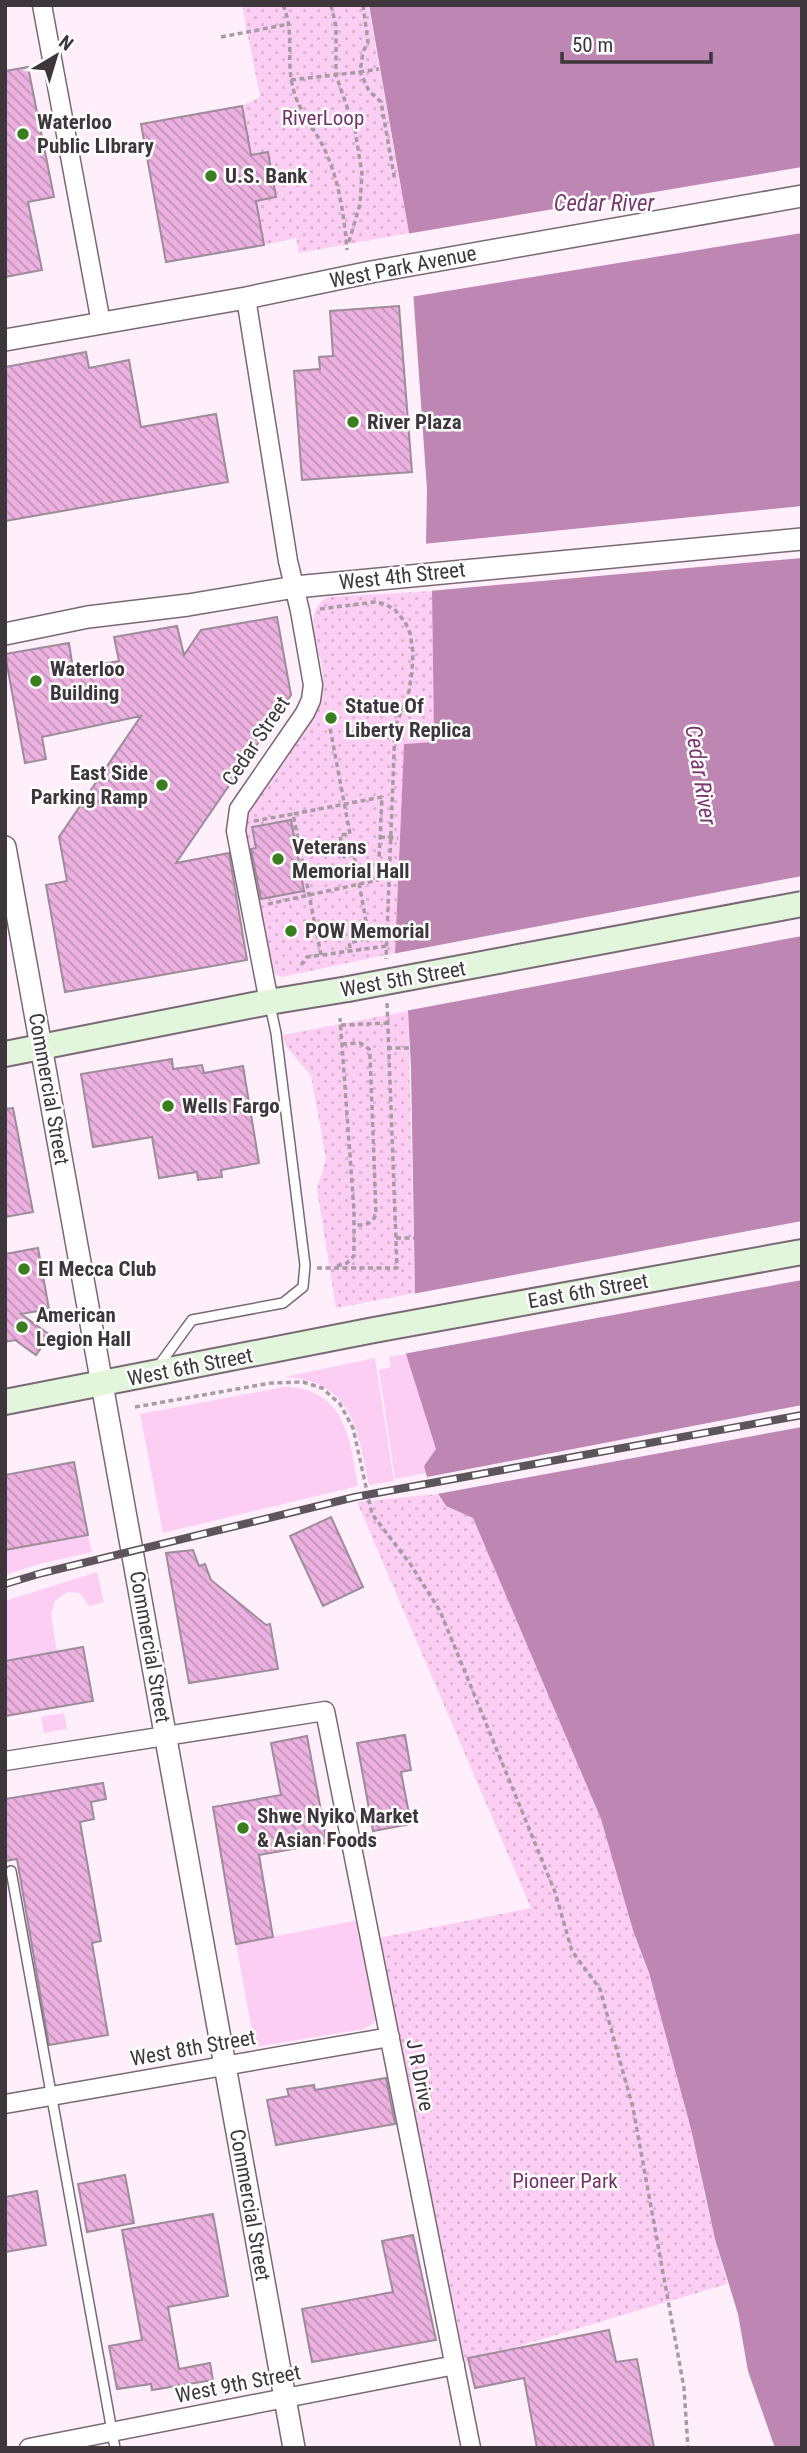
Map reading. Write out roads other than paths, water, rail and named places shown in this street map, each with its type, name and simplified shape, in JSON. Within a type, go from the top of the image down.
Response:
[{"type":"main road","name":"West 5th Street","points":[[5,1054],[269,1002],[802,904]]},
{"type":"main road","name":"East 6th Street","points":[[374,1330],[802,1252]]},
{"type":"main road","name":"West 6th Street","points":[[5,1402],[374,1330]]},
{"type":"street","points":[[42,5],[101,323]]},
{"type":"street","name":"West Park Avenue","points":[[5,340],[802,196]]},
{"type":"street","name":"Cedar Street","points":[[246,298],[288,561],[313,685],[311,701],[305,713],[239,809],[236,831],[269,1002]]},
{"type":"street","name":"West 4th Street","points":[[5,634],[88,617],[188,605],[295,587],[802,538]]},
{"type":"street","name":"Commercial Street","points":[[5,847],[294,2448]]},
{"type":"street","name":"J R Drive","points":[[166,1736],[325,1711],[471,2448]]},
{"type":"street","points":[[5,1761],[166,1736]]},
{"type":"street","name":"West 8th Street","points":[[5,2104],[390,2037]]},
{"type":"street","name":"West 9th Street","points":[[29,2448],[114,2440],[285,2398],[455,2365]]},
{"type":"lane","points":[[152,1375],[192,1320],[283,1303],[303,1287],[304,1269],[276,1033],[269,1002]]},
{"type":"lane","points":[[11,1871],[114,2440]]},
{"type":"water","name":"Cedar River","points":[[369,5],[802,5],[802,2448],[775,2448],[748,2371],[738,2314],[715,2239],[691,2129],[649,1973],[633,1930],[601,1819],[473,1518],[446,1506],[427,1477],[424,1466],[436,1449],[406,1354],[415,1293],[411,1068],[408,1011],[395,953],[404,744],[434,742],[432,591],[426,544],[427,489],[409,233]]},
{"type":"railway","points":[[5,1584],[355,1497],[802,1415]]},
{"type":"place","name":"Waterloo Public LIbrary","points":[[23,134]]},
{"type":"place","name":"U.S. Bank","points":[[211,176]]},
{"type":"place","name":"River Plaza","points":[[353,422]]},
{"type":"place","name":"Waterloo Building","points":[[36,681]]},
{"type":"place","name":"Statue Of Liberty Replica","points":[[331,718]]},
{"type":"place","name":"East Side Parking Ramp","points":[[162,785]]},
{"type":"place","name":"Veterans Memorial Hall","points":[[278,859]]},
{"type":"place","name":"POW Memorial","points":[[291,931]]},
{"type":"place","name":"Wells Fargo","points":[[168,1106]]},
{"type":"place","name":"El Mecca Club","points":[[24,1269]]},
{"type":"place","name":"American Legion Hall","points":[[22,1327]]},
{"type":"place","name":"Shwe Nyiko Market & Asian Foods","points":[[243,1828]]},
{"type":"park label","name":"RiverLoop","points":[[323,118]]},
{"type":"park label","name":"Pioneer Park","points":[[565,2181]]}]
